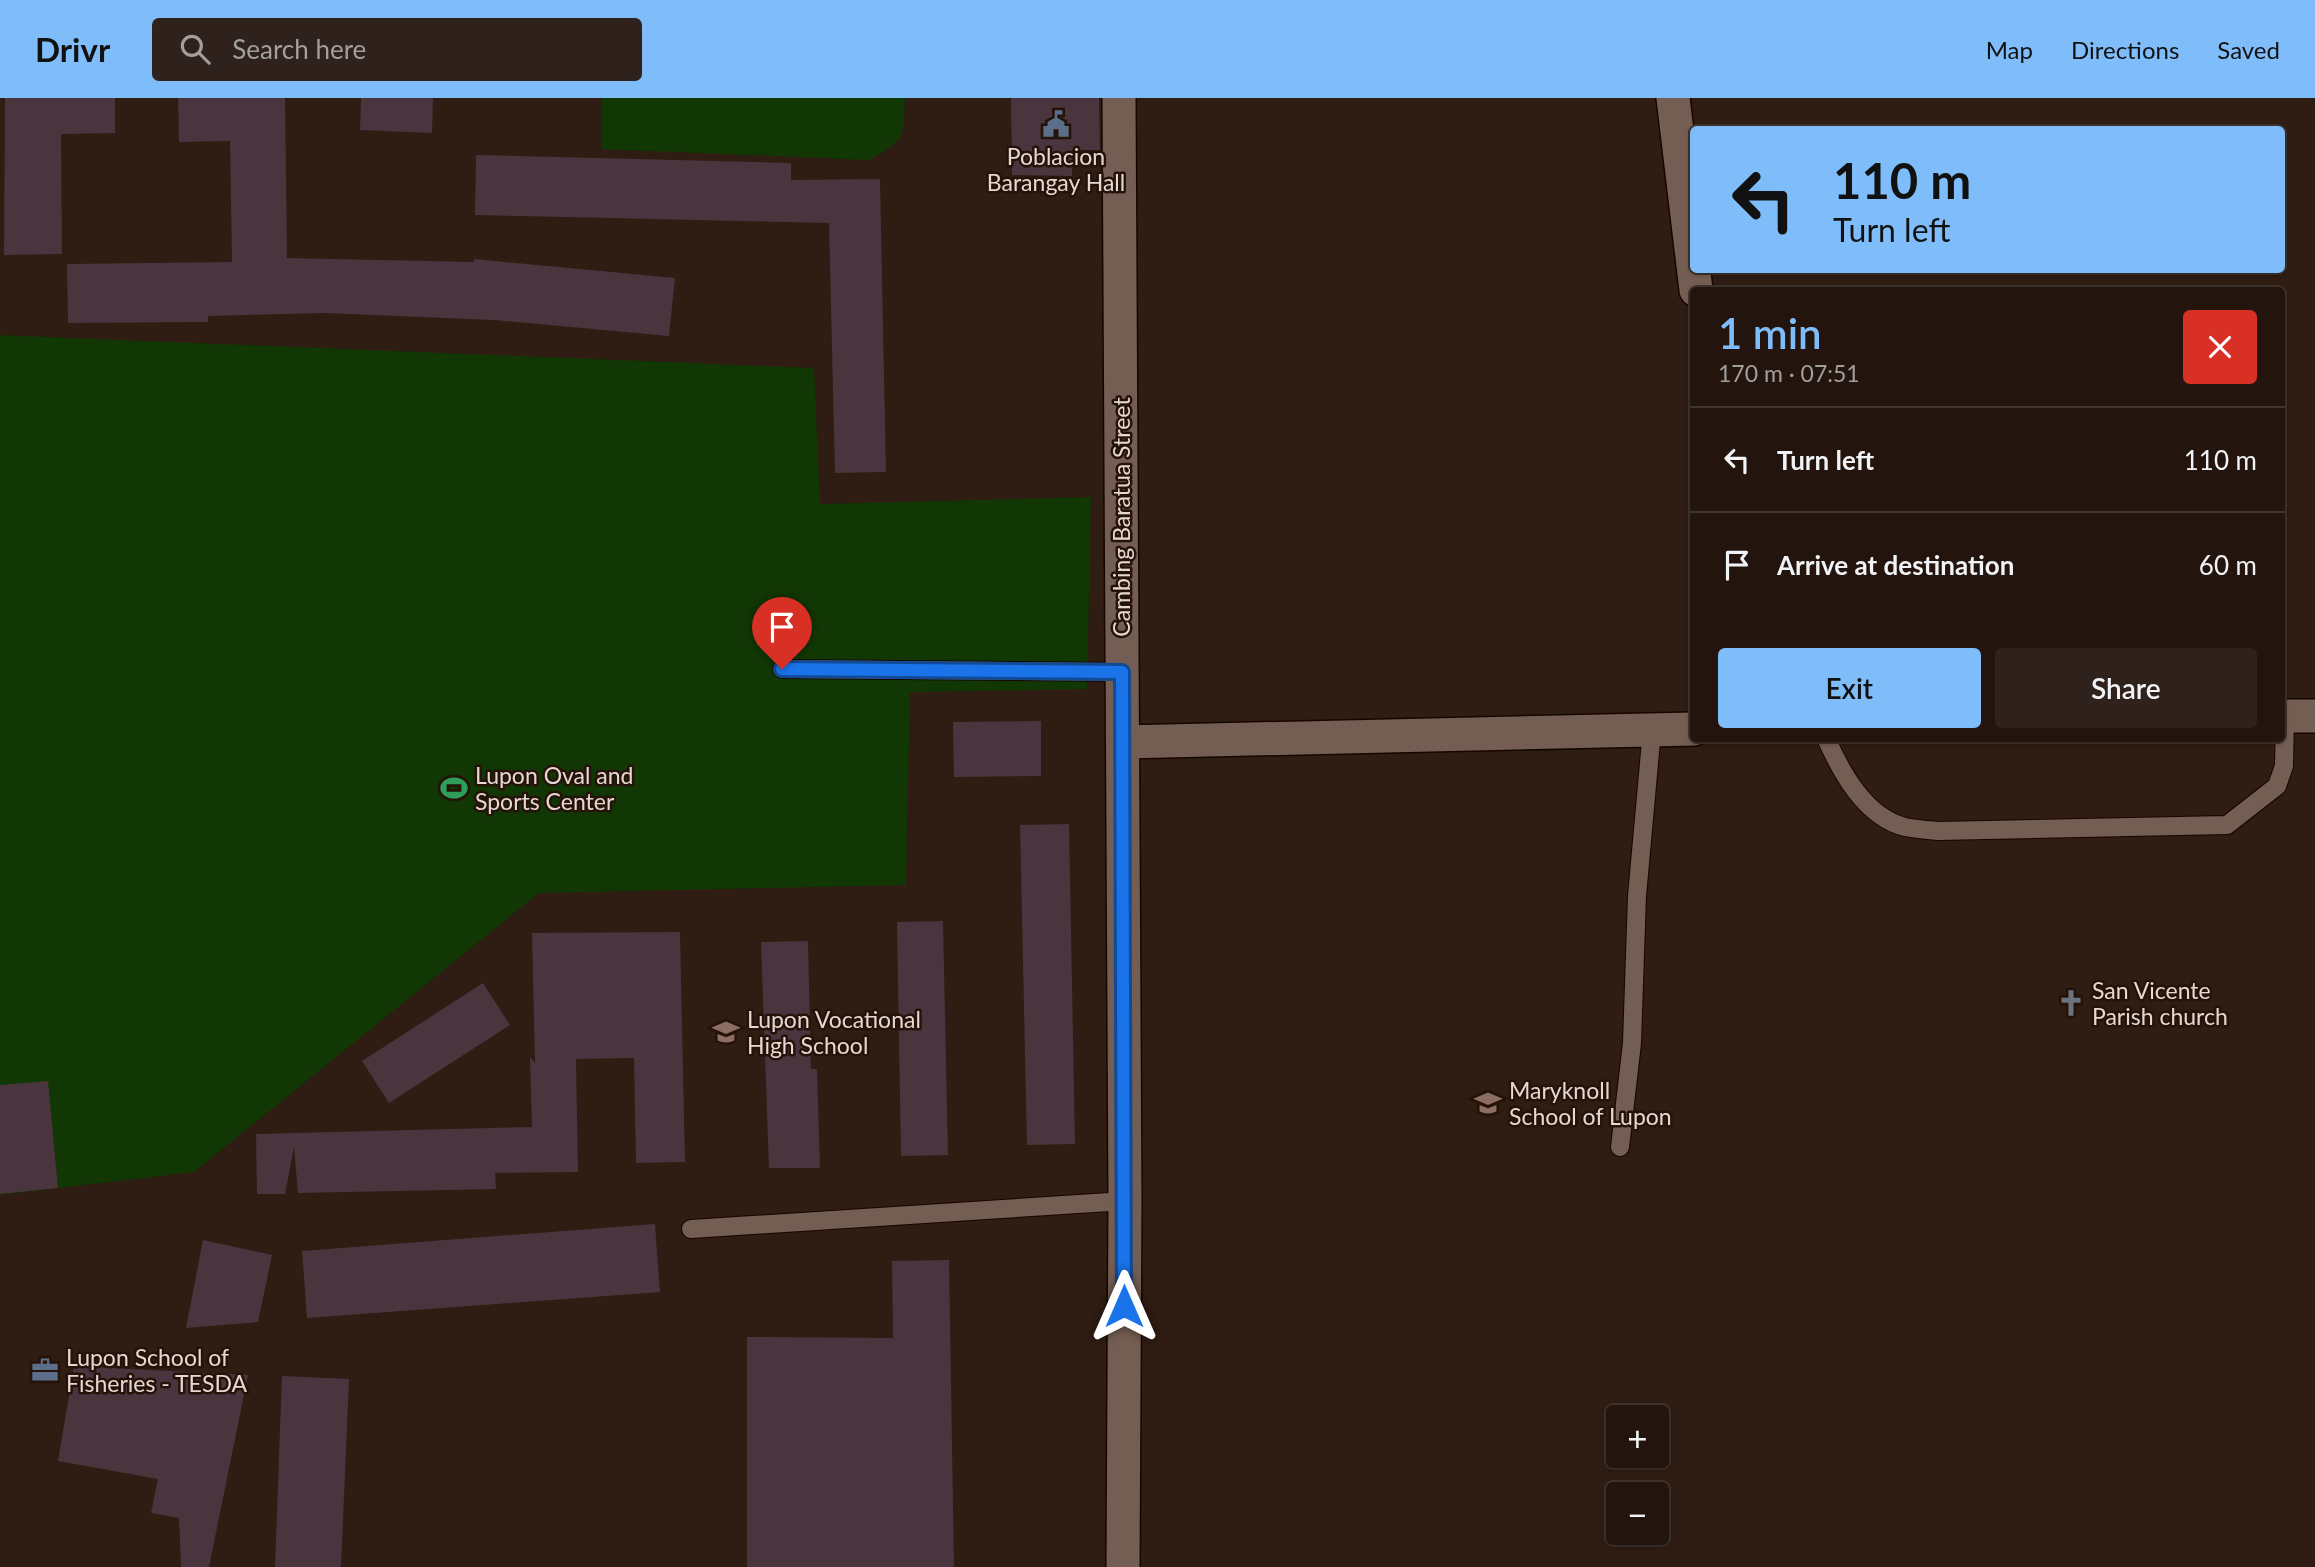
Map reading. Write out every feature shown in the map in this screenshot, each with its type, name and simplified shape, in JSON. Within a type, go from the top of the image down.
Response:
[{"type":"street","name":"Cambing Baratua Street","points":[[1119,98],[1125,1201],[1123,1567]]},
{"type":"street","points":[[1673,98],[1690,240]]},
{"type":"street","points":[[1123,742],[1690,729]]},
{"type":"lane","points":[[782,669],[1122,672]]},
{"type":"lane","points":[[1828,742],[1843,775],[1867,804],[1902,827],[1938,831],[2227,825],[2277,786],[2294,716]]},
{"type":"lane","points":[[1620,1147],[1632,1043],[1637,896],[1652,730]]},
{"type":"lane","points":[[691,1229],[1125,1201]]},
{"type":"green space","points":[[602,98],[905,98],[900,136],[890,148],[869,160],[602,149]]},
{"type":"green space","name":"Lupon Oval and Sports Center","points":[[0,335],[814,368],[820,504],[1091,497],[1087,689],[910,692],[906,885],[539,893],[194,1172],[0,1195]]},
{"type":"building","points":[[5,98],[115,98],[115,133],[61,134],[62,254],[4,255]]},
{"type":"building","points":[[178,98],[285,98],[287,258],[474,262],[474,259],[675,278],[669,336],[494,320],[325,313],[208,316],[208,322],[68,323],[67,264],[232,262],[230,141],[179,142]]},
{"type":"building","points":[[361,98],[433,98],[432,133],[360,130]]},
{"type":"building","name":"Poblacion Barangay Hall","points":[[1011,98],[1099,98],[1100,150],[1072,150],[1072,176],[1012,175]]},
{"type":"building","points":[[476,155],[791,163],[791,180],[880,179],[886,472],[835,473],[829,223],[475,215]]},
{"type":"building","points":[[1041,721],[1041,776],[954,777],[953,722]]},
{"type":"building","points":[[1069,824],[1075,1144],[1027,1145],[1020,825]]},
{"type":"building","points":[[943,921],[948,1155],[901,1156],[897,922]]},
{"type":"building","points":[[680,932],[685,1162],[636,1163],[634,1058],[576,1059],[578,1172],[495,1173],[496,1189],[298,1193],[294,1147],[285,1194],[257,1194],[256,1134],[532,1127],[530,1057],[535,1063],[532,933]]},
{"type":"building","points":[[808,941],[811,1069],[817,1069],[820,1168],[769,1168],[761,942]]},
{"type":"building","points":[[483,983],[510,1025],[389,1103],[362,1061]]},
{"type":"building","points":[[48,1081],[58,1188],[0,1194],[0,1085]]},
{"type":"building","points":[[655,1224],[660,1292],[307,1318],[302,1251]]},
{"type":"building","points":[[203,1240],[272,1255],[258,1322],[186,1328]]},
{"type":"building","points":[[949,1260],[954,1567],[747,1567],[747,1337],[893,1338],[892,1261]]},
{"type":"building","points":[[74,1366],[248,1375],[209,1567],[181,1567],[179,1518],[151,1513],[158,1479],[58,1461]]},
{"type":"building","points":[[282,1376],[349,1379],[341,1567],[275,1567]]},
{"type":"place","name":"Poblacion Barangay Hall","points":[[1056,124]]},
{"type":"place","name":"Lupon Oval and Sports Center","points":[[454,788]]},
{"type":"place","name":"San Vicente Parish church","points":[[2071,1003]]},
{"type":"place","name":"Lupon Vocational High School","points":[[726,1032]]},
{"type":"place","name":"Maryknoll School of Lupon","points":[[1488,1103]]},
{"type":"place","name":"Lupon School of Fisheries - TESDA","points":[[45,1370]]},
{"type":"route","points":[[782,669],[1122,672],[1124,1306]]}]
